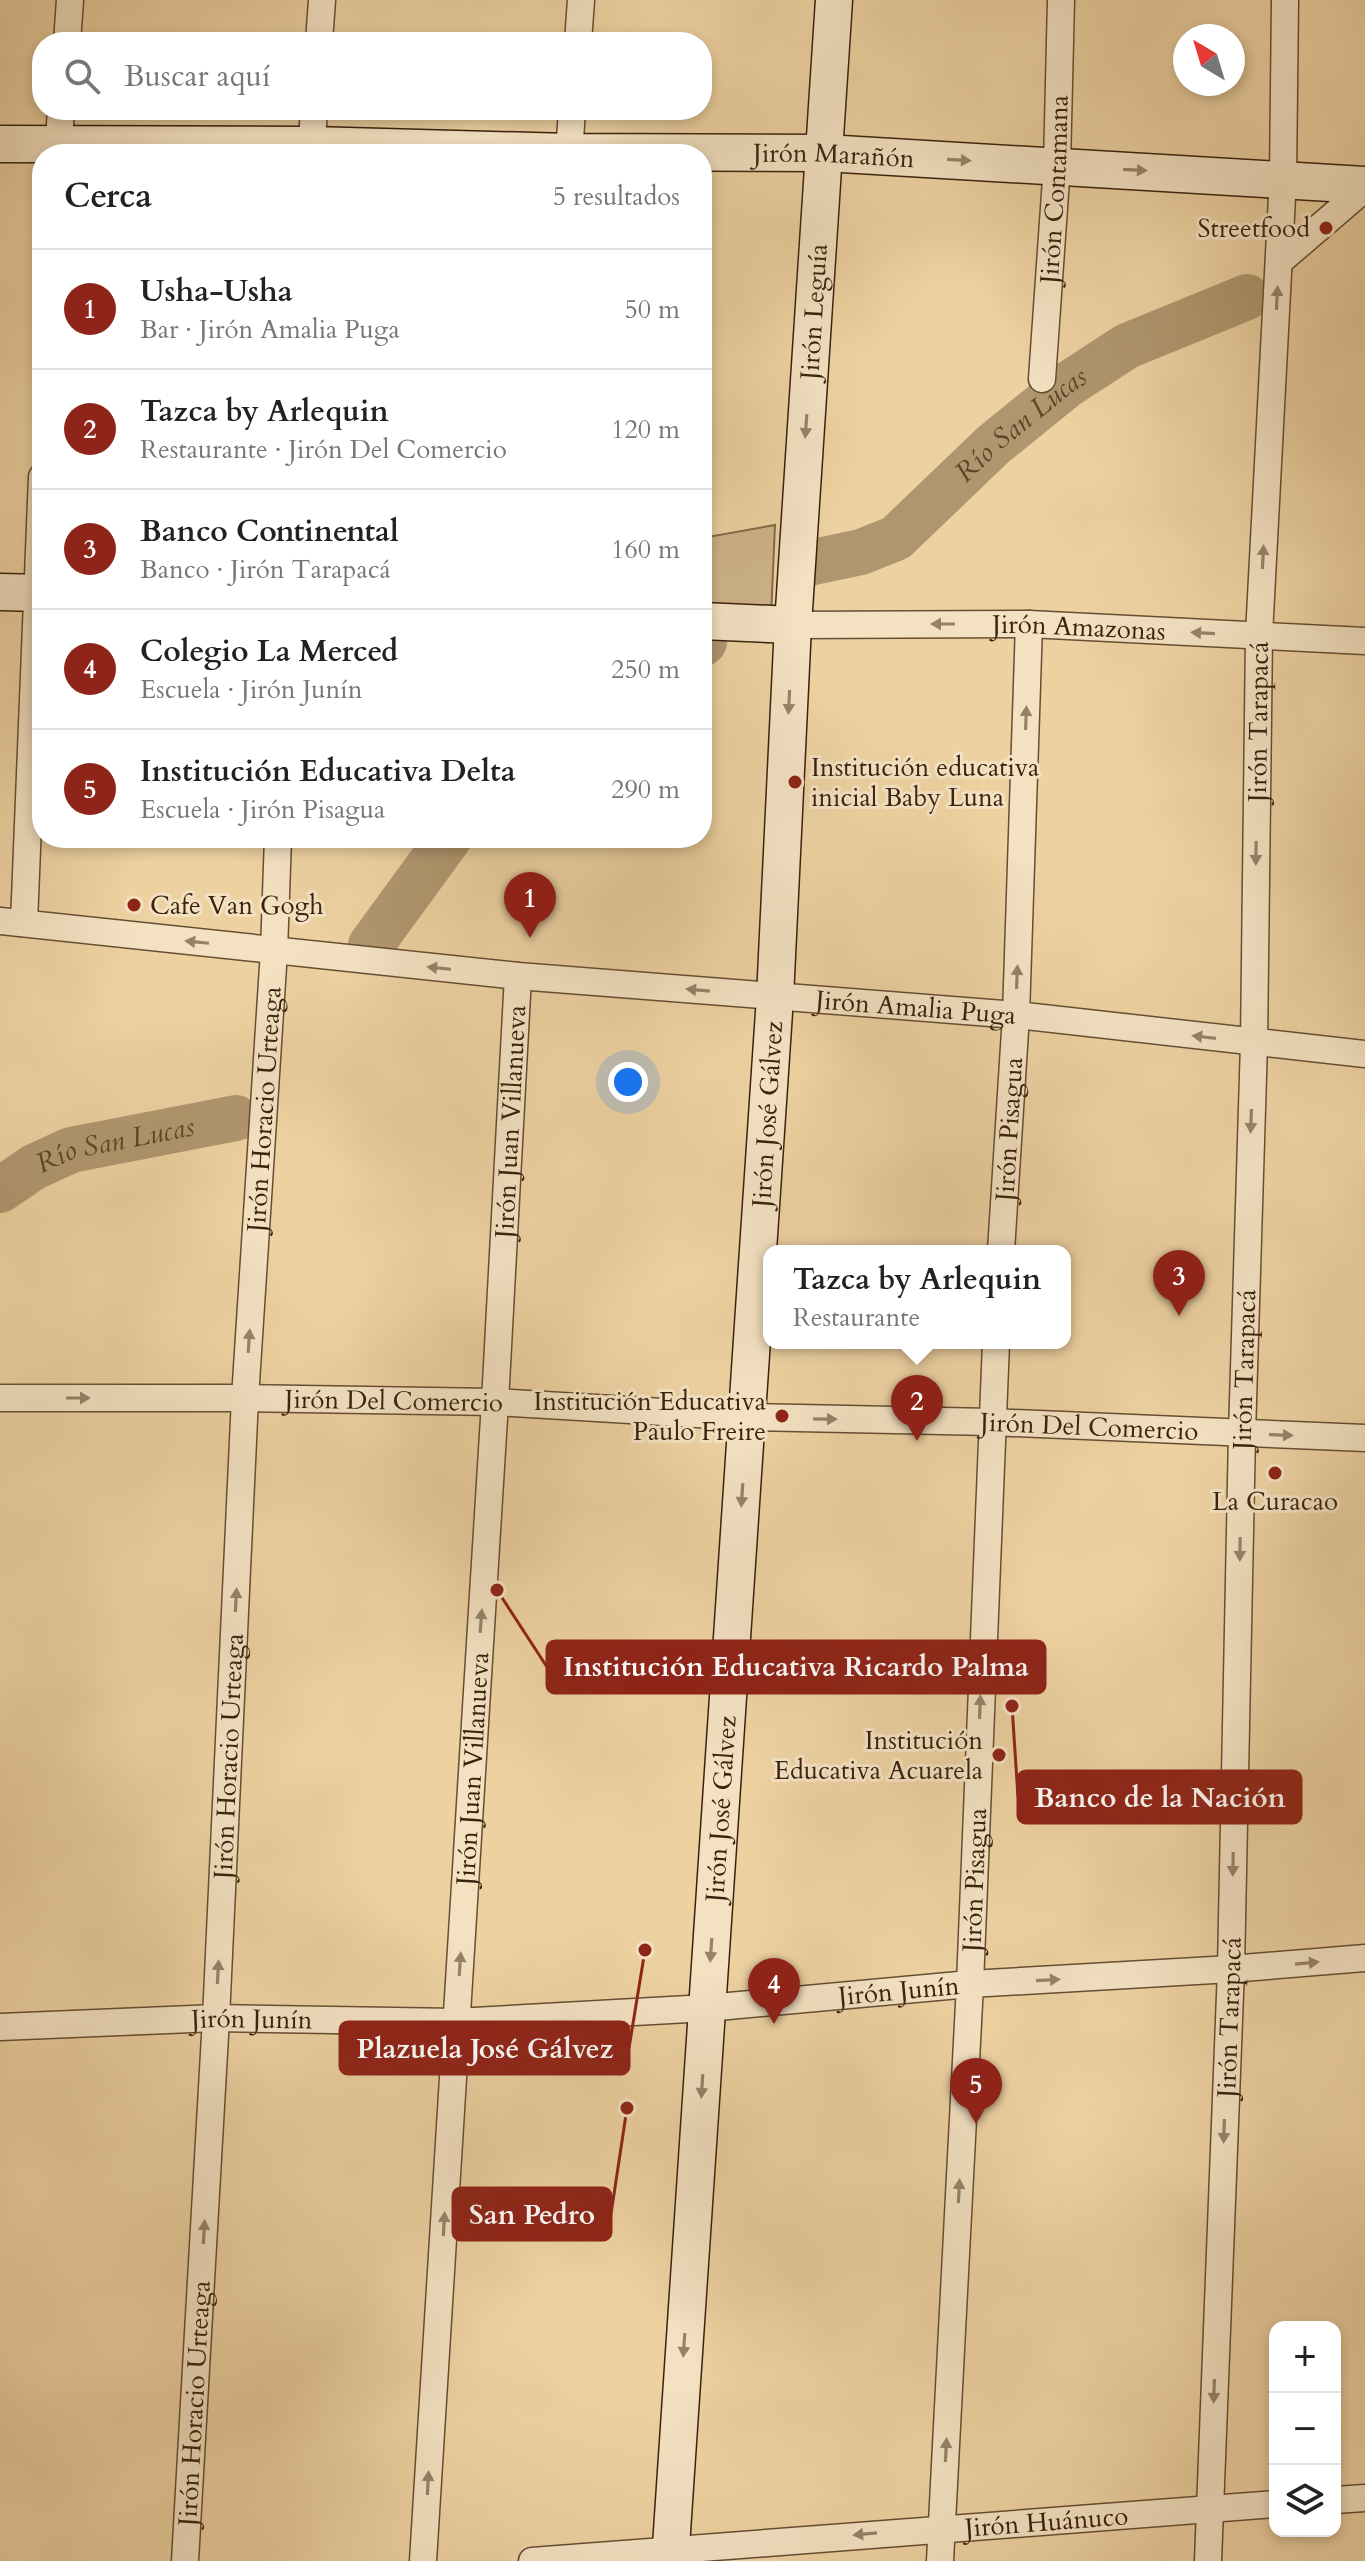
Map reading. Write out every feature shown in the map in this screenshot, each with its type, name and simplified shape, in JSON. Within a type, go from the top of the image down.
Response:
[{"type":"street","points":[[68,32],[70,0]]},
{"type":"street","points":[[320,32],[322,0]]},
{"type":"street","points":[[579,32],[581,0]]},
{"type":"street","name":"Jirón Leguía","points":[[793,625],[834,0]]},
{"type":"street","name":"Jirón Contamana","points":[[1042,379],[1057,165],[1061,0]]},
{"type":"street","name":"Jirón Tarapacá","points":[[1208,2561],[1231,1969],[1254,1043],[1259,635],[1283,178],[1285,0]]},
{"type":"street","points":[[570,144],[571,120]]},
{"type":"street","name":"Jirón Marañón","points":[[0,144],[59,136],[313,136],[433,144]]},
{"type":"street","name":"Jirón Marañón","points":[[712,153],[825,153],[1283,178],[1365,186]]},
{"type":"street","points":[[1279,262],[1365,186]]},
{"type":"street","points":[[0,592],[32,593]]},
{"type":"street","points":[[712,621],[793,625]]},
{"type":"street","name":"Jirón Amazonas","points":[[793,625],[1029,624],[1365,641]]},
{"type":"street","name":"Jirón Pisagua","points":[[1001,1245],[1016,1015],[1029,624]]},
{"type":"street","name":"Jirón José Gálvez","points":[[671,2556],[775,997],[793,625]]},
{"type":"street","points":[[12,922],[32,678]]},
{"type":"street","name":"Jirón Horacio Urteaga","points":[[185,2561],[216,2018],[245,1398],[274,951],[278,848]]},
{"type":"street","name":"Jirón Amalia Puga","points":[[12,922],[518,976],[1016,1015],[1365,1054]]},
{"type":"street","name":"Jirón Juan Villanueva","points":[[423,2561],[495,1402],[518,976]]},
{"type":"street","name":"Jirón Pisagua","points":[[940,2561],[970,1984],[996,1349]]},
{"type":"street","name":"Jirón Del Comercio","points":[[0,1398],[495,1402],[747,1417],[991,1422],[1365,1438]]},
{"type":"street","name":"Jirón Junín","points":[[0,2027],[216,2018],[456,2022],[707,2008],[970,1984],[1365,1958]]},
{"type":"street","points":[[1341,2500],[1365,2498]]},
{"type":"street","name":"Jirón Huánuco","points":[[532,2561],[671,2556],[942,2528],[1269,2504]]},
{"type":"shaded area","points":[[775,525],[771,617],[712,614],[712,536]]},
{"type":"waterway","name":"Río San Lucas","points":[[809,563],[861,552],[896,538],[993,445],[1067,385],[1127,346],[1247,297]]},
{"type":"waterway","name":"Río San Lucas","points":[[371,945],[442,848]]},
{"type":"waterway","name":"Río San Lucas","points":[[0,1190],[34,1167],[71,1150],[236,1118]]},
{"type":"place","name":"Streetfood","points":[[1326,228]]},
{"type":"place","name":"Institución educativa inicial Baby Luna","points":[[795,782]]},
{"type":"place","name":"Cafe Van Gogh","points":[[134,905]]},
{"type":"place","name":"Usha-Usha","points":[[530,938]]},
{"type":"place","name":"Banco Continental","points":[[1179,1316]]},
{"type":"place","name":"Institución Educativa Paulo Freire","points":[[782,1416]]},
{"type":"place","name":"Tazca by Arlequin","points":[[917,1441]]},
{"type":"place","name":"La Curacao","points":[[1275,1473]]},
{"type":"place","name":"Institución Educativa Ricardo Palma","points":[[497,1590]]},
{"type":"place","name":"Banco de la Nación","points":[[1012,1706]]},
{"type":"place","name":"Institución Educativa Acuarela","points":[[999,1755]]},
{"type":"place","name":"Plazuela José Gálvez","points":[[645,1950]]},
{"type":"place","name":"Colegio La Merced","points":[[774,2024]]},
{"type":"place","name":"San Pedro","points":[[627,2108]]},
{"type":"place","name":"Institución Educativa Delta","points":[[976,2124]]}]
